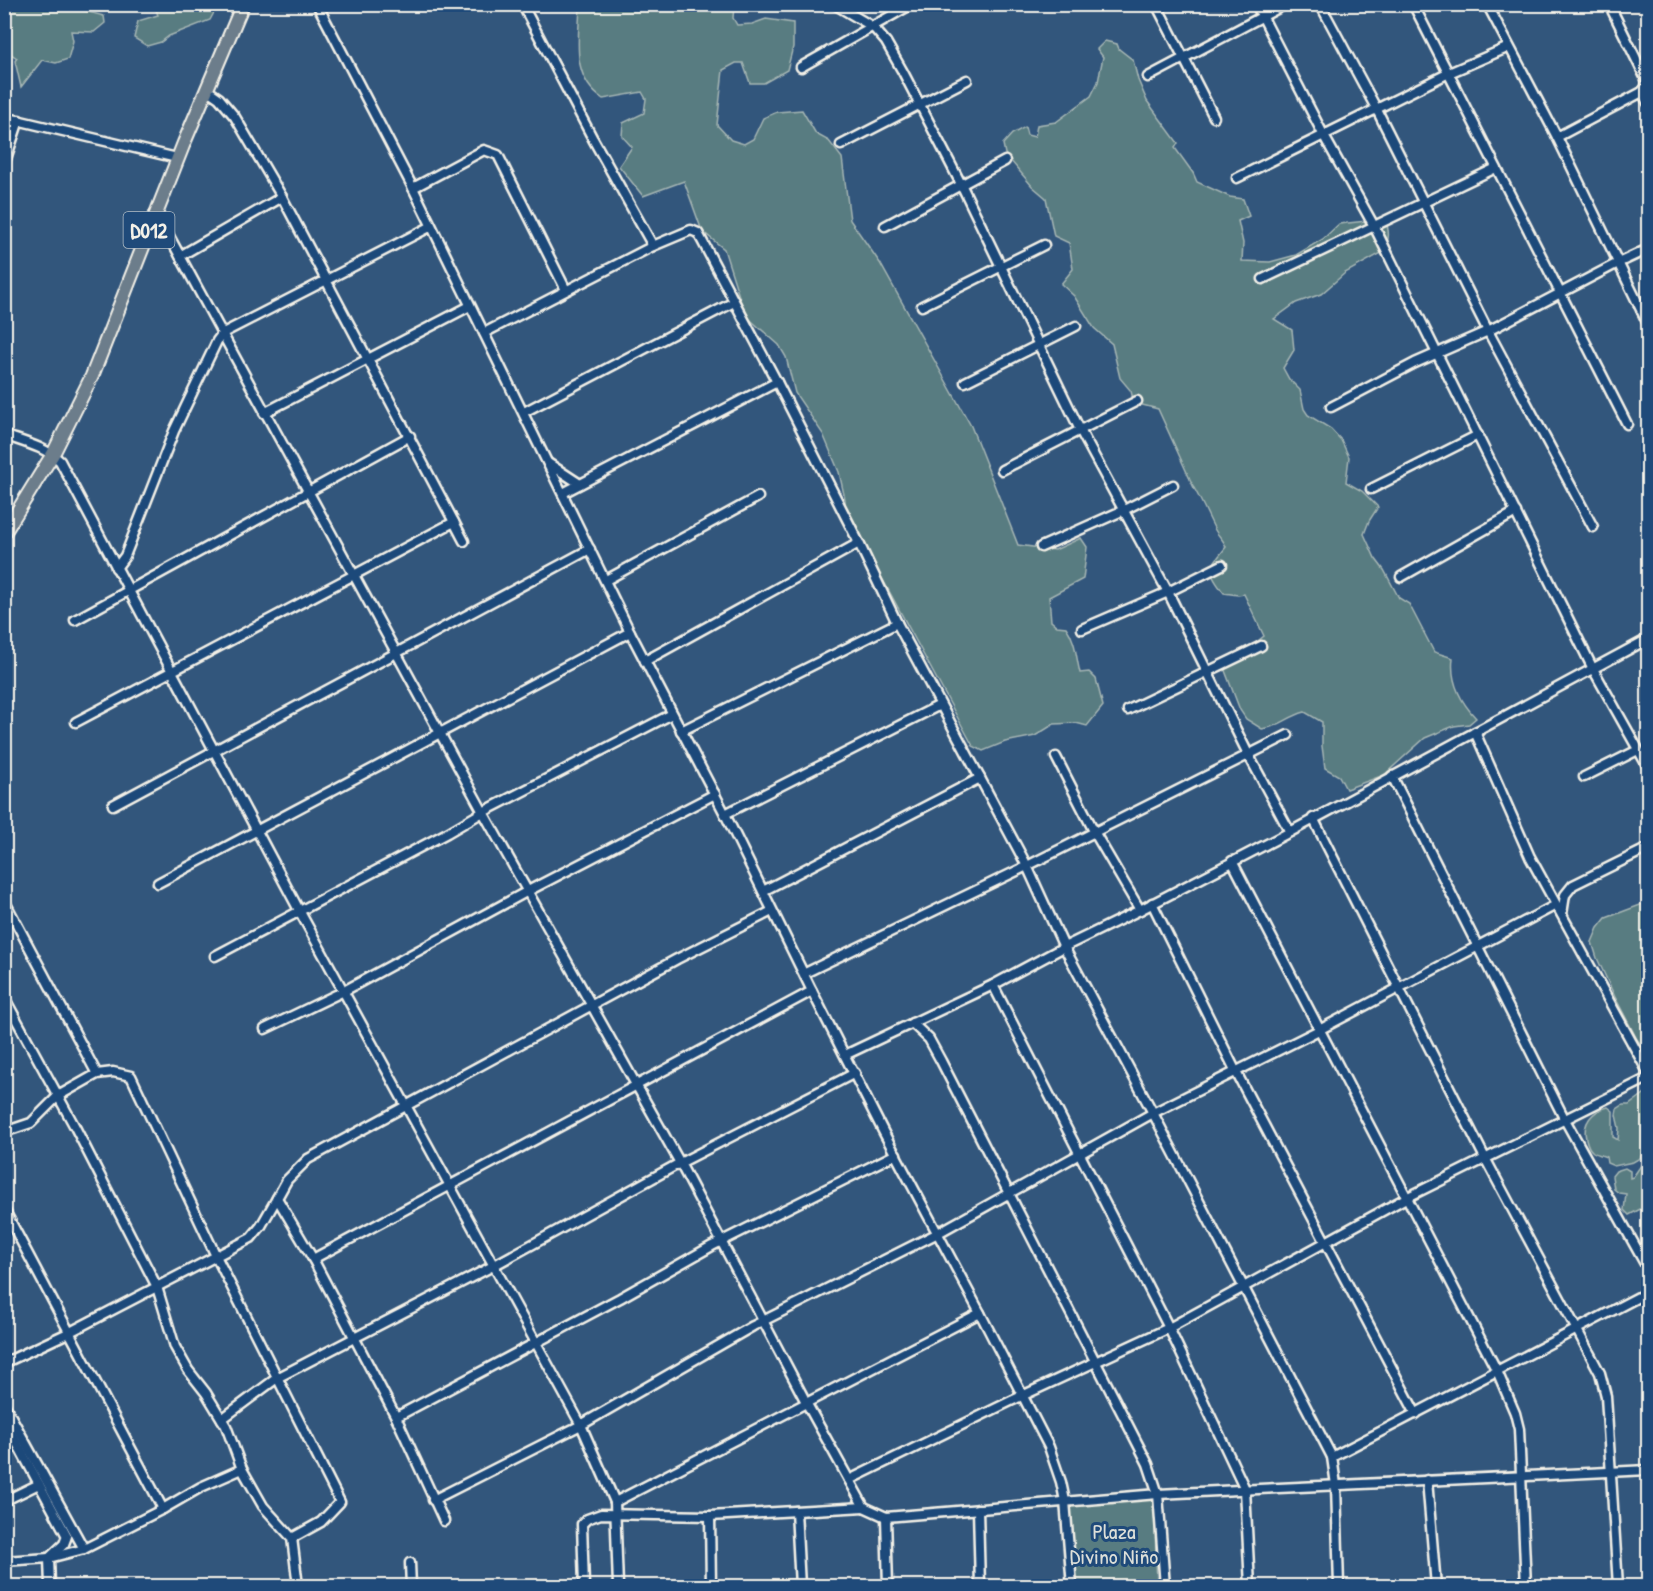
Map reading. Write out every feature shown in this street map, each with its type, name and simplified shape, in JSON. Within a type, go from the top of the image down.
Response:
[{"type":"main road","name":"D012","points":[[4,533],[53,454],[92,376],[177,158],[243,4]]},
{"type":"street","points":[[318,4],[413,188],[430,227],[524,412],[630,632],[715,794],[812,991],[896,1154],[981,1313],[1052,1456],[1065,1501],[1072,1587]]},
{"type":"street","points":[[522,4],[593,139],[653,246]]},
{"type":"street","points":[[834,4],[873,27],[886,42],[961,184],[1080,430],[1168,592],[1206,673],[1290,832]]},
{"type":"street","points":[[801,67],[912,4]]},
{"type":"street","points":[[1156,4],[1214,117]]},
{"type":"street","points":[[1256,4],[1324,136],[1374,226],[1593,669],[1648,766]]},
{"type":"street","points":[[1148,77],[1286,4]]},
{"type":"street","points":[[1320,4],[1376,108],[1488,331],[1593,527]]},
{"type":"street","points":[[1413,4],[1627,424]]},
{"type":"street","points":[[1487,4],[1557,137],[1648,324]]},
{"type":"street","points":[[1557,137],[1642,92],[1646,87],[1647,81],[1609,4]]},
{"type":"street","points":[[1237,178],[1376,108],[1509,47]]},
{"type":"street","points":[[841,145],[967,80]]},
{"type":"street","points":[[206,89],[219,98],[235,117],[282,197],[464,541]]},
{"type":"street","points":[[1642,92],[1648,103]]},
{"type":"street","points":[[4,117],[177,158]]},
{"type":"street","points":[[4,165],[19,120]]},
{"type":"street","points":[[413,188],[484,150],[498,155],[566,290]]},
{"type":"street","points":[[885,226],[1005,161]]},
{"type":"street","points":[[1263,279],[1496,168]]},
{"type":"street","points":[[180,256],[282,197]]},
{"type":"street","points":[[156,212],[483,812],[680,1163],[864,1507]]},
{"type":"street","points":[[116,568],[125,556],[174,430],[223,333],[430,227]]},
{"type":"street","points":[[484,333],[653,246],[694,231],[698,233],[777,382],[897,623],[1027,866],[1064,947],[1332,1457],[1336,1485],[1339,1587]]},
{"type":"street","points":[[922,306],[1044,245]]},
{"type":"street","points":[[1331,407],[1414,363],[1488,331],[1648,249]]},
{"type":"street","points":[[524,412],[734,302]]},
{"type":"street","points":[[264,413],[470,306]]},
{"type":"street","points":[[965,382],[1076,326]]},
{"type":"street","points":[[563,493],[777,382]]},
{"type":"street","points":[[1002,470],[1137,401]]},
{"type":"street","points":[[4,435],[53,454],[60,462],[300,912],[581,1425],[615,1502],[618,1587]]},
{"type":"street","points":[[1371,489],[1478,435]]},
{"type":"street","points":[[75,620],[410,436]]},
{"type":"street","points":[[547,462],[580,484]]},
{"type":"street","points":[[1041,547],[1173,485]]},
{"type":"street","points":[[606,580],[758,497]]},
{"type":"street","points":[[1401,577],[1516,512]]},
{"type":"street","points":[[76,722],[172,669],[454,522]]},
{"type":"street","points":[[645,661],[859,543]]},
{"type":"street","points":[[113,805],[396,651],[590,549]]},
{"type":"street","points":[[1082,629],[1168,592],[1222,565]]},
{"type":"street","points":[[681,731],[897,623]]},
{"type":"street","points":[[158,883],[630,632]]},
{"type":"street","points":[[845,1054],[993,985],[1140,910],[1648,639]]},
{"type":"street","points":[[1128,710],[1261,646]]},
{"type":"street","points":[[725,814],[940,705]]},
{"type":"street","points":[[215,956],[483,812],[672,714]]},
{"type":"street","points":[[1475,732],[1530,857],[1648,1072]]},
{"type":"street","points":[[804,973],[1027,866],[1288,735]]},
{"type":"street","points":[[1584,777],[1638,750]]},
{"type":"street","points":[[1056,757],[1095,832],[1140,910]]},
{"type":"street","points":[[1392,776],[1564,1118],[1648,1269]]},
{"type":"street","points":[[763,891],[980,778]]},
{"type":"street","points":[[265,1029],[344,991],[528,891],[715,794]]},
{"type":"street","points":[[1313,818],[1485,1158],[1600,1373],[1604,1385],[1612,1472],[1618,1587]]},
{"type":"street","points":[[1562,916],[1565,895],[1573,885],[1648,848]]},
{"type":"street","points":[[1232,861],[1497,1371],[1515,1413],[1519,1429],[1526,1587]]},
{"type":"street","points":[[4,900],[97,1074]]},
{"type":"street","points":[[1152,903],[1236,1072],[1416,1414]]},
{"type":"street","points":[[433,1500],[581,1425],[763,1320],[938,1233],[1153,1113],[1319,1030],[1556,905]]},
{"type":"street","points":[[4,1363],[70,1332],[251,1238],[261,1226],[287,1180],[308,1159],[591,1005],[772,911]]},
{"type":"street","points":[[993,985],[1170,1328],[1245,1489],[1250,1587]]},
{"type":"street","points":[[313,1259],[636,1083],[812,991]]},
{"type":"street","points":[[4,997],[157,1287],[175,1347],[222,1419],[242,1469],[263,1506],[292,1538],[298,1587]]},
{"type":"street","points":[[929,1015],[927,1029],[929,1039],[1148,1464],[1158,1494],[1165,1587]]},
{"type":"street","points":[[912,1023],[929,1039]]},
{"type":"street","points":[[4,1132],[32,1124],[57,1096],[97,1074],[113,1072],[130,1076],[216,1256],[340,1502],[321,1522],[292,1538]]},
{"type":"street","points":[[222,1419],[277,1378],[493,1266],[680,1163],[855,1073]]},
{"type":"street","points":[[849,1480],[1022,1396],[1170,1328],[1406,1198],[1648,1078]]},
{"type":"street","points":[[396,1417],[721,1241],[896,1154]]},
{"type":"street","points":[[277,1197],[313,1259],[396,1417],[444,1521]]},
{"type":"street","points":[[4,1209],[163,1509]]},
{"type":"street","points":[[1332,1457],[1648,1292]]},
{"type":"street","points":[[615,1502],[981,1313]]},
{"type":"street","points":[[4,1404],[84,1549]]},
{"type":"street","points":[[4,1419],[67,1536],[64,1544],[49,1558],[50,1587]]},
{"type":"street","points":[[4,1561],[49,1558],[84,1549],[201,1487],[242,1469]]},
{"type":"street","points":[[584,1587],[582,1524],[587,1519],[601,1514],[710,1516],[864,1507],[886,1517],[1158,1494],[1648,1470]]},
{"type":"street","points":[[1427,1480],[1436,1587]]},
{"type":"street","points":[[4,1501],[39,1484]]},
{"type":"street","points":[[978,1509],[980,1587]]},
{"type":"street","points":[[760,1587],[800,1586],[796,1511]]},
{"type":"street","points":[[710,1516],[711,1587]]},
{"type":"street","points":[[886,1517],[888,1587]]},
{"type":"street","points":[[410,1563],[411,1587]]},
{"type":"green space","points":[[4,5],[63,5],[104,16],[105,23],[94,32],[71,31],[73,41],[68,59],[56,63],[42,60],[21,87],[15,61],[17,58],[5,50]]},
{"type":"green space","points":[[144,5],[218,5],[210,20],[147,46],[134,38],[138,21],[158,15],[156,10]]},
{"type":"green space","points":[[580,5],[683,5],[704,11],[706,5],[734,5],[733,18],[737,25],[752,24],[766,19],[793,23],[793,47],[787,70],[764,83],[750,83],[743,63],[736,63],[723,70],[717,125],[731,140],[744,144],[753,139],[763,118],[777,112],[802,110],[816,134],[829,141],[842,158],[850,220],[880,263],[971,426],[1018,545],[1055,550],[1081,538],[1087,547],[1083,579],[1049,597],[1051,621],[1057,626],[1066,627],[1069,632],[1074,643],[1080,673],[1089,672],[1096,679],[1103,706],[1087,726],[1076,723],[1054,724],[1035,736],[1005,742],[983,751],[973,746],[877,569],[846,521],[845,499],[839,472],[823,434],[795,393],[786,357],[779,345],[745,315],[724,249],[702,231],[684,181],[643,196],[619,166],[632,147],[622,136],[623,123],[644,113],[646,99],[642,92],[603,99],[592,90],[585,80],[579,56]]},
{"type":"green space","points":[[1105,41],[1117,44],[1119,49],[1133,60],[1147,101],[1178,143],[1175,148],[1197,182],[1230,197],[1243,199],[1249,216],[1238,221],[1243,243],[1242,261],[1270,262],[1296,255],[1323,239],[1339,224],[1385,219],[1387,224],[1388,235],[1385,251],[1345,273],[1321,294],[1296,303],[1274,319],[1292,330],[1294,350],[1283,368],[1289,379],[1300,390],[1304,409],[1308,415],[1331,429],[1341,440],[1349,457],[1346,482],[1362,491],[1378,507],[1364,534],[1375,558],[1399,598],[1409,604],[1434,652],[1453,658],[1452,667],[1457,691],[1476,718],[1469,724],[1454,726],[1425,738],[1384,775],[1346,789],[1339,776],[1325,768],[1322,722],[1305,712],[1275,726],[1262,729],[1246,719],[1240,710],[1224,668],[1264,636],[1244,594],[1224,593],[1214,579],[1213,565],[1226,547],[1194,488],[1158,409],[1134,403],[1131,391],[1120,378],[1112,344],[1094,328],[1074,296],[1061,284],[1073,269],[1069,243],[1054,236],[1046,198],[1032,186],[1005,154],[1003,144],[1012,134],[1025,127],[1027,135],[1035,137],[1037,125],[1056,122],[1091,96],[1098,82],[1103,57],[1097,49]]},
{"type":"green space","points":[[1648,902],[1648,1054],[1637,1039],[1615,997],[1592,942],[1598,928],[1606,918]]},
{"type":"green space","points":[[1648,1091],[1648,1142],[1640,1158],[1614,1166],[1607,1163],[1606,1157],[1593,1152],[1588,1146],[1585,1133],[1589,1118],[1597,1111],[1608,1107],[1613,1111],[1613,1137],[1618,1140],[1617,1109],[1623,1105],[1629,1105]]},
{"type":"green space","points":[[1648,1158],[1648,1205],[1629,1215],[1624,1210],[1626,1194],[1614,1189],[1612,1176],[1616,1171],[1625,1168],[1630,1171],[1630,1178],[1633,1177]]},
{"type":"green space","name":"Plaza Divino Niño","points":[[1154,1497],[1157,1586],[1076,1586],[1068,1504]]},
{"type":"waterway","points":[[192,107],[196,96]]}]
